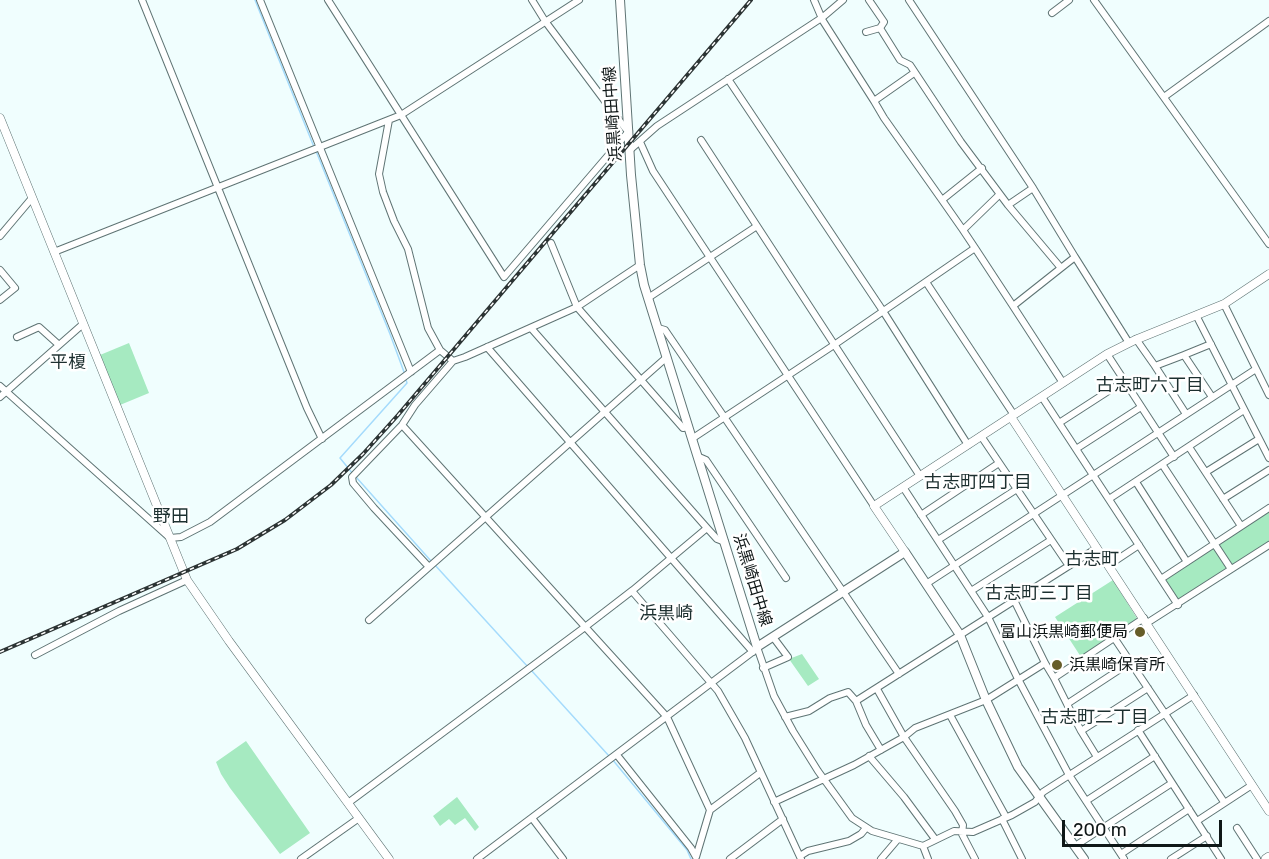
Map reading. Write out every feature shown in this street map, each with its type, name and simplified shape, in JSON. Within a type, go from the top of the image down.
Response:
[{"type":"main road","name":"浜黒崎田中線","points":[[620,0],[631,175],[640,265],[755,650],[905,552]]},
{"type":"main road","points":[[905,552],[960,635],[986,700],[1018,767],[1084,859]]},
{"type":"street","points":[[142,0],[307,408],[322,439]]},
{"type":"street","points":[[260,0],[411,372]]},
{"type":"street","points":[[328,0],[504,277],[629,131],[545,21],[532,0]]},
{"type":"street","points":[[54,252],[401,115],[579,0]]},
{"type":"street","points":[[814,0],[884,118],[963,230],[1064,383]]},
{"type":"street","points":[[631,149],[657,126],[823,17],[843,0]]},
{"type":"street","points":[[866,32],[880,28],[884,22],[869,0]]},
{"type":"street","points":[[909,0],[1033,188],[1075,257],[1133,341],[1155,366],[1186,414]]},
{"type":"street","points":[[1052,13],[1069,0]]},
{"type":"street","points":[[1094,0],[1269,244]]},
{"type":"street","points":[[1164,97],[1269,21]]},
{"type":"street","points":[[880,28],[900,60],[910,65],[999,195],[1061,268]]},
{"type":"street","points":[[874,101],[914,73]]},
{"type":"street","points":[[728,79],[883,311],[968,445]]},
{"type":"street","points":[[0,118],[187,580],[209,614],[389,859]]},
{"type":"street","points":[[388,120],[379,174],[383,192],[408,249],[428,328],[440,350],[453,361]]},
{"type":"street","points":[[701,140],[920,476]]},
{"type":"street","points":[[640,142],[653,171],[905,552]]},
{"type":"street","points":[[942,200],[982,168]]},
{"type":"street","points":[[1008,206],[1033,188]]},
{"type":"street","points":[[963,230],[999,195]]},
{"type":"street","points":[[0,236],[32,198]]},
{"type":"street","points":[[648,298],[757,226]]},
{"type":"street","points":[[551,243],[577,307],[683,428],[689,427]]},
{"type":"street","points":[[693,438],[975,248]]},
{"type":"street","points":[[1013,306],[1075,257]]},
{"type":"street","points":[[429,567],[374,508],[353,483],[352,477],[402,425],[415,405],[453,361],[577,307],[640,265]]},
{"type":"street","points":[[0,270],[15,288],[0,300]]},
{"type":"street","points":[[874,506],[1107,354],[1224,304],[1269,274]]},
{"type":"street","points":[[926,282],[1269,811]]},
{"type":"street","points":[[1224,304],[1269,395]]},
{"type":"street","points":[[1196,315],[1269,458]]},
{"type":"street","points":[[0,397],[83,324]]},
{"type":"street","points":[[17,337],[39,327],[59,345]]},
{"type":"street","points":[[531,328],[707,528],[717,539],[724,542]]},
{"type":"street","points":[[658,328],[665,330],[899,674]]},
{"type":"street","points":[[1155,366],[1210,344]]},
{"type":"street","points":[[487,347],[670,558],[755,650],[785,717],[852,818],[866,828],[923,846],[954,831],[974,832],[1035,802],[1039,795],[1194,695]]},
{"type":"street","points":[[0,386],[170,538],[181,537],[210,522],[440,350]]},
{"type":"street","points":[[1107,354],[1174,457]]},
{"type":"street","points":[[1184,355],[1212,397]]},
{"type":"street","points":[[369,620],[667,357]]},
{"type":"street","points":[[926,584],[1256,369]]},
{"type":"street","points":[[1059,423],[1124,381]]},
{"type":"street","points":[[1042,397],[1178,605]]},
{"type":"street","points":[[1076,449],[1141,407]]},
{"type":"street","points":[[1109,499],[1244,410]]},
{"type":"street","points":[[402,425],[667,717],[710,810]]},
{"type":"street","points":[[981,436],[1069,566]]},
{"type":"street","points":[[1206,472],[1259,439]]},
{"type":"street","points":[[1189,447],[1241,526]]},
{"type":"street","points":[[699,457],[705,460],[786,578]]},
{"type":"street","points":[[921,514],[999,463]]},
{"type":"street","points":[[1162,464],[1231,569]]},
{"type":"street","points":[[1223,499],[1269,470]]},
{"type":"street","points":[[1136,482],[1187,562]]},
{"type":"street","points":[[903,487],[988,617],[1069,775],[1123,857],[1189,809]]},
{"type":"street","points":[[938,540],[1017,489]]},
{"type":"street","points":[[1161,579],[1269,507]]},
{"type":"street","points":[[348,803],[632,591],[707,528]]},
{"type":"street","points":[[971,591],[1051,540]]},
{"type":"street","points":[[1109,565],[1139,544]]},
{"type":"street","points":[[1054,678],[1145,621],[1178,605],[1269,545]]},
{"type":"street","points":[[856,701],[1097,548]]},
{"type":"street","points":[[35,655],[119,611],[187,580]]},
{"type":"street","points":[[632,591],[712,683],[745,738],[800,857],[808,851],[849,841],[866,828]]},
{"type":"street","points":[[1014,600],[1045,663],[1097,757]]},
{"type":"street","points":[[763,668],[788,657],[773,637]]},
{"type":"street","points":[[1115,639],[1224,802]]},
{"type":"street","points":[[477,859],[755,650]]},
{"type":"street","points":[[1068,704],[1131,662]]},
{"type":"street","points":[[774,802],[881,750],[915,728],[986,700],[1045,663]]},
{"type":"street","points":[[1081,731],[1148,688]]},
{"type":"street","points":[[877,689],[904,737],[950,802],[963,825],[962,834],[975,859]]},
{"type":"street","points":[[785,717],[809,711],[830,698],[848,692],[856,701],[866,725],[881,750]]},
{"type":"street","points":[[950,715],[1004,818],[1022,859]]},
{"type":"street","points":[[1138,730],[1221,859]]},
{"type":"street","points":[[617,755],[691,848],[696,858]]},
{"type":"street","points":[[869,756],[904,797],[935,839]]},
{"type":"street","points":[[1086,801],[1155,756]]},
{"type":"street","points":[[696,858],[710,810],[760,772]]},
{"type":"street","points":[[1075,846],[1172,783]]},
{"type":"street","points":[[1197,821],[1252,784]]},
{"type":"street","points":[[301,859],[359,818]]},
{"type":"street","points":[[532,818],[563,859]]},
{"type":"street","points":[[730,859],[783,819]]},
{"type":"street","points":[[1237,828],[1257,859]]},
{"type":"street","points":[[1170,859],[1207,836]]},
{"type":"street","points":[[881,859],[898,839]]},
{"type":"street","points":[[923,846],[928,859]]},
{"type":"green space","points":[[129,343],[149,393],[120,405],[100,355]]},
{"type":"green space","points":[[1269,510],[1269,547],[1180,606],[1162,579]]},
{"type":"green space","points":[[1113,580],[1138,620],[1081,657],[1055,617]]},
{"type":"green space","points":[[802,654],[819,679],[808,686],[789,659]]},
{"type":"green space","points":[[246,741],[310,833],[280,854],[230,788],[216,762]]},
{"type":"green space","points":[[457,797],[479,827],[475,831],[465,818],[455,825],[449,819],[440,826],[433,816]]},
{"type":"waterway","points":[[255,0],[314,147]]},
{"type":"waterway","points":[[316,151],[404,372]]},
{"type":"waterway","points":[[353,474],[340,458],[407,383],[406,380]]},
{"type":"waterway","points":[[356,477],[431,561]]},
{"type":"waterway","points":[[434,564],[528,667]]},
{"type":"waterway","points":[[531,670],[609,756]]},
{"type":"waterway","points":[[612,759],[687,850],[691,859]]},
{"type":"railway","points":[[0,652],[237,549],[285,520],[331,485],[398,415],[751,0]]},
{"type":"place","name":"富山浜黒崎郵便局","points":[[1140,632]]},
{"type":"place","name":"浜黒崎保育所","points":[[1057,665]]},
{"type":"district","name":"平榎","points":[[68,363]]},
{"type":"district","name":"古志町六丁目","points":[[1150,386]]},
{"type":"district","name":"古志町四丁目","points":[[978,483]]},
{"type":"district","name":"野田","points":[[171,517]]},
{"type":"district","name":"古志町","points":[[1092,560]]},
{"type":"district","name":"古志町三丁目","points":[[1039,594]]},
{"type":"district","name":"浜黒崎","points":[[666,614]]},
{"type":"district","name":"古志町二丁目","points":[[1095,718]]}]
